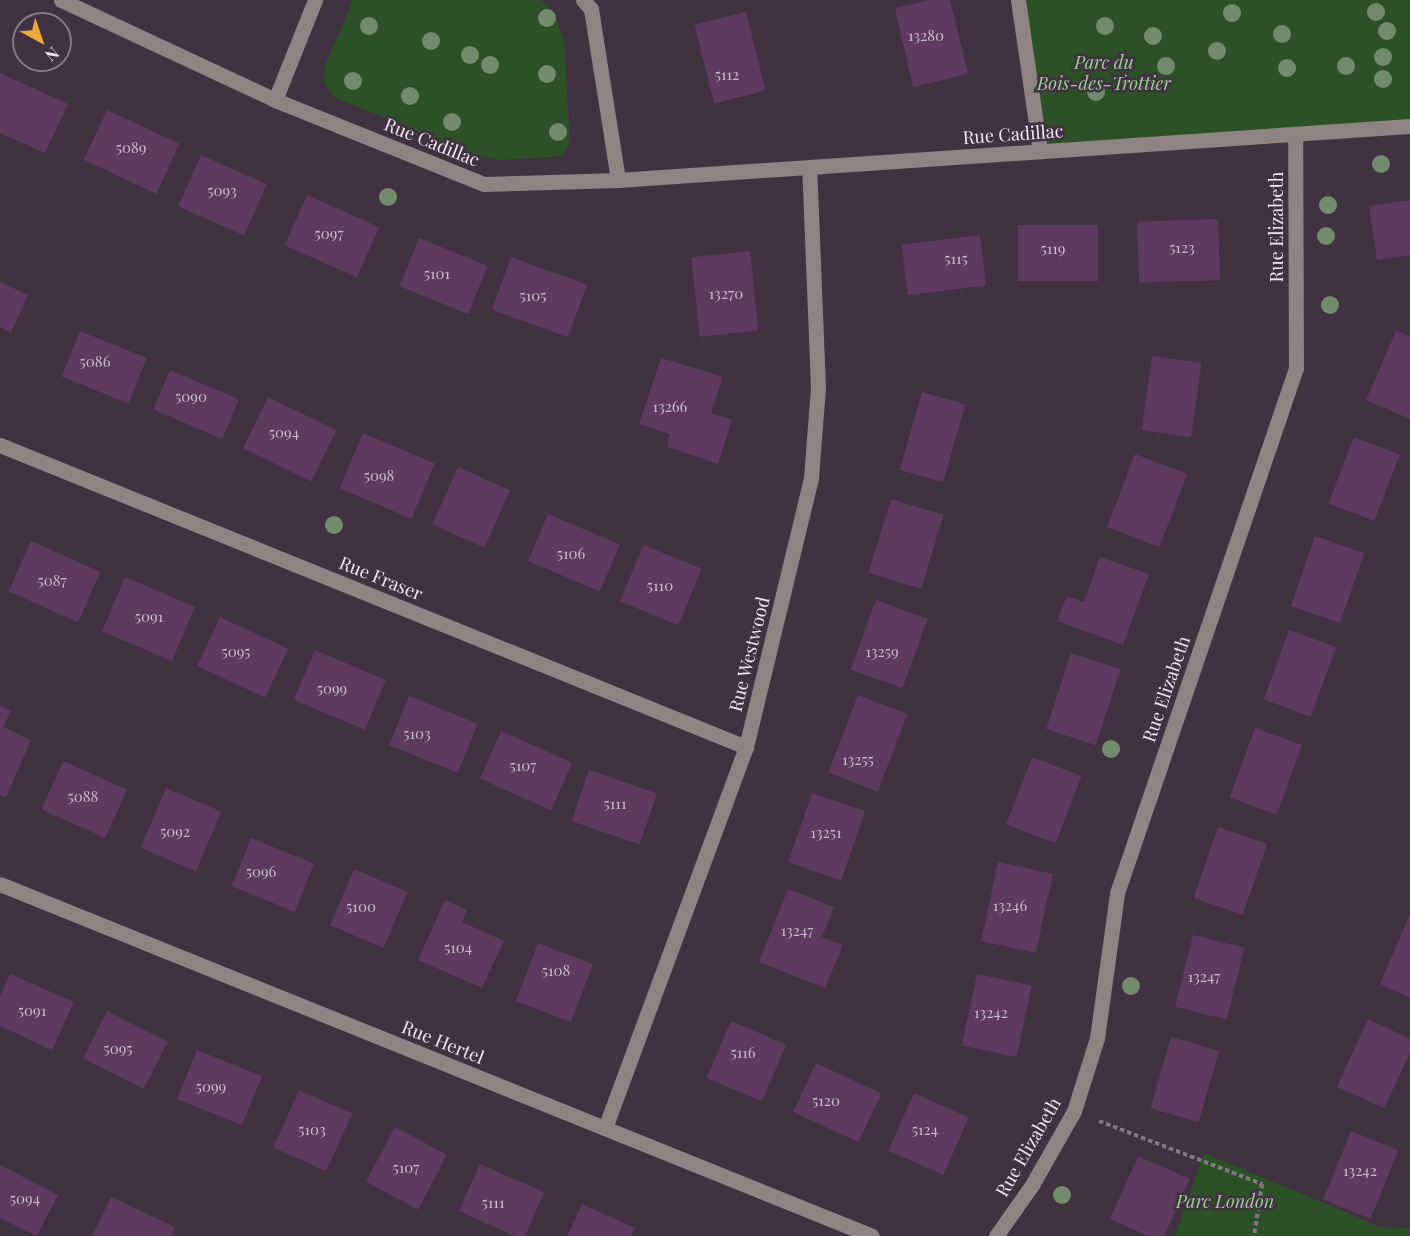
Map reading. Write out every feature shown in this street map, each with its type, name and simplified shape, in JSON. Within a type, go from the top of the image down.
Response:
[{"type":"street","name":"Rue Cadillac","points":[[61,0],[275,100],[484,184],[618,180],[1410,126]]},
{"type":"street","points":[[275,100],[315,0]]},
{"type":"street","points":[[584,0],[591,9],[618,180]]},
{"type":"street","points":[[1018,0],[1040,151]]},
{"type":"street","name":"Rue Elizabeth","points":[[996,1236],[1032,1185],[1074,1112],[1097,1038],[1117,893],[1296,368],[1296,134]]},
{"type":"street","name":"Rue Westwood","points":[[605,1128],[746,747],[811,478],[818,387],[809,167]]},
{"type":"street","name":"Rue Fraser","points":[[0,445],[746,747]]},
{"type":"street","name":"Rue Hertel","points":[[0,884],[872,1236]]},
{"type":"path","points":[[1074,1112],[1262,1184],[1254,1236]]},
{"type":"green space","points":[[353,0],[541,0],[553,11],[564,39],[570,144],[562,156],[499,160],[471,154],[334,97],[324,83],[325,66]]},
{"type":"green space","name":"Parc du Bois-des-Trottier","points":[[1017,0],[1410,0],[1410,126],[1040,151]]},
{"type":"green space","name":"Parc London","points":[[1204,1153],[1381,1227],[1410,1228],[1410,1236],[1175,1236]]},
{"type":"building","points":[[931,0],[950,0],[968,74],[913,87],[895,8]]},
{"type":"building","points":[[746,12],[766,91],[714,103],[695,25]]},
{"type":"building","points":[[0,73],[68,104],[45,153],[0,133]]},
{"type":"building","points":[[107,110],[180,144],[156,194],[84,160]]},
{"type":"building","points":[[201,155],[267,184],[244,235],[178,206]]},
{"type":"building","points":[[307,195],[379,227],[357,277],[285,245]]},
{"type":"building","points":[[1410,200],[1410,255],[1377,260],[1369,206]]},
{"type":"building","points":[[1218,219],[1220,280],[1139,283],[1137,222]]},
{"type":"building","points":[[1018,225],[1098,225],[1098,281],[1018,281]]},
{"type":"building","points":[[980,235],[986,286],[908,295],[902,245]]},
{"type":"building","points":[[419,238],[488,266],[468,314],[400,286]]},
{"type":"building","points":[[750,251],[758,331],[700,337],[691,257]]},
{"type":"building","points":[[511,257],[587,285],[568,337],[492,310]]},
{"type":"building","points":[[0,282],[28,295],[11,333],[0,327]]},
{"type":"building","points":[[80,331],[147,358],[128,403],[62,376]]},
{"type":"building","points":[[1396,331],[1410,336],[1410,419],[1366,400]]},
{"type":"building","points":[[1152,356],[1202,363],[1191,437],[1142,430]]},
{"type":"building","points":[[661,358],[723,377],[711,413],[732,420],[718,464],[667,447],[670,434],[639,424]]},
{"type":"building","points":[[170,370],[239,399],[222,439],[153,410]]},
{"type":"building","points":[[922,392],[965,404],[943,482],[900,470]]},
{"type":"building","points":[[268,397],[336,430],[311,482],[243,448]]},
{"type":"building","points":[[363,433],[435,463],[411,519],[340,488]]},
{"type":"building","points":[[1354,437],[1400,455],[1374,521],[1329,503]]},
{"type":"building","points":[[1135,454],[1187,474],[1159,547],[1107,527]]},
{"type":"building","points":[[458,467],[510,490],[484,548],[432,525]]},
{"type":"building","points":[[891,499],[944,515],[921,589],[868,573]]},
{"type":"building","points":[[548,514],[620,544],[600,591],[528,561]]},
{"type":"building","points":[[1315,536],[1364,553],[1340,623],[1291,606]]},
{"type":"building","points":[[31,541],[100,572],[78,622],[9,591]]},
{"type":"building","points":[[643,545],[701,569],[679,625],[620,602]]},
{"type":"building","points":[[1100,557],[1149,574],[1123,645],[1057,621],[1067,596],[1084,602]]},
{"type":"building","points":[[125,577],[195,607],[172,661],[102,631]]},
{"type":"building","points":[[876,600],[928,619],[902,688],[851,670]]},
{"type":"building","points":[[220,617],[288,649],[265,698],[197,666]]},
{"type":"building","points":[[1289,630],[1336,647],[1311,717],[1264,700]]},
{"type":"building","points":[[315,650],[386,680],[365,730],[294,700]]},
{"type":"building","points":[[1071,653],[1120,669],[1096,745],[1046,729]]},
{"type":"building","points":[[858,695],[907,714],[878,791],[828,772]]},
{"type":"building","points":[[409,696],[478,724],[458,773],[389,745]]},
{"type":"building","points":[[0,706],[11,711],[3,727],[31,740],[6,797],[0,795]]},
{"type":"building","points":[[1255,728],[1302,745],[1277,815],[1230,798]]},
{"type":"building","points":[[501,731],[572,763],[551,810],[480,779]]},
{"type":"building","points":[[1032,757],[1081,776],[1056,843],[1006,824]]},
{"type":"building","points":[[63,761],[127,789],[105,838],[41,809]]},
{"type":"building","points":[[589,770],[657,793],[639,844],[571,821]]},
{"type":"building","points":[[166,788],[221,811],[196,871],[141,848]]},
{"type":"building","points":[[812,793],[865,811],[841,880],[788,862]]},
{"type":"building","points":[[1218,827],[1267,844],[1243,915],[1194,898]]},
{"type":"building","points":[[251,838],[314,863],[295,912],[232,886]]},
{"type":"building","points":[[998,862],[1053,874],[1036,953],[981,941]]},
{"type":"building","points":[[354,869],[407,892],[384,948],[330,925]]},
{"type":"building","points":[[788,889],[834,907],[822,937],[843,945],[825,988],[759,962]]},
{"type":"building","points":[[445,900],[467,910],[462,922],[504,941],[482,988],[418,960]]},
{"type":"building","points":[[1410,914],[1410,998],[1380,984]]},
{"type":"building","points":[[1193,935],[1244,948],[1227,1020],[1175,1007]]},
{"type":"building","points":[[538,943],[593,964],[571,1022],[516,1001]]},
{"type":"building","points":[[10,974],[74,1002],[52,1050],[0,1026],[0,996]]},
{"type":"building","points":[[977,974],[1032,986],[1017,1057],[962,1045]]},
{"type":"building","points":[[107,1011],[168,1042],[144,1089],[83,1058]]},
{"type":"building","points":[[1368,1019],[1410,1039],[1410,1053],[1384,1108],[1337,1087]]},
{"type":"building","points":[[731,1021],[786,1044],[762,1102],[707,1078]]},
{"type":"building","points":[[1171,1037],[1219,1051],[1199,1122],[1151,1108]]},
{"type":"building","points":[[197,1050],[262,1076],[242,1125],[177,1099]]},
{"type":"building","points":[[816,1063],[881,1093],[858,1142],[793,1112]]},
{"type":"building","points":[[299,1090],[352,1114],[326,1171],[273,1148]]},
{"type":"building","points":[[914,1093],[969,1117],[943,1175],[888,1151]]},
{"type":"building","points":[[395,1127],[447,1155],[418,1209],[366,1182]]},
{"type":"building","points":[[1351,1131],[1398,1150],[1371,1219],[1323,1200]]},
{"type":"building","points":[[1138,1156],[1190,1179],[1164,1236],[1148,1236],[1110,1219]]},
{"type":"building","points":[[480,1164],[544,1192],[525,1236],[515,1236],[459,1211]]},
{"type":"building","points":[[0,1165],[58,1195],[37,1236],[0,1218]]},
{"type":"building","points":[[111,1197],[175,1227],[171,1236],[92,1236]]},
{"type":"building","points":[[582,1204],[635,1228],[631,1236],[567,1236]]}]
